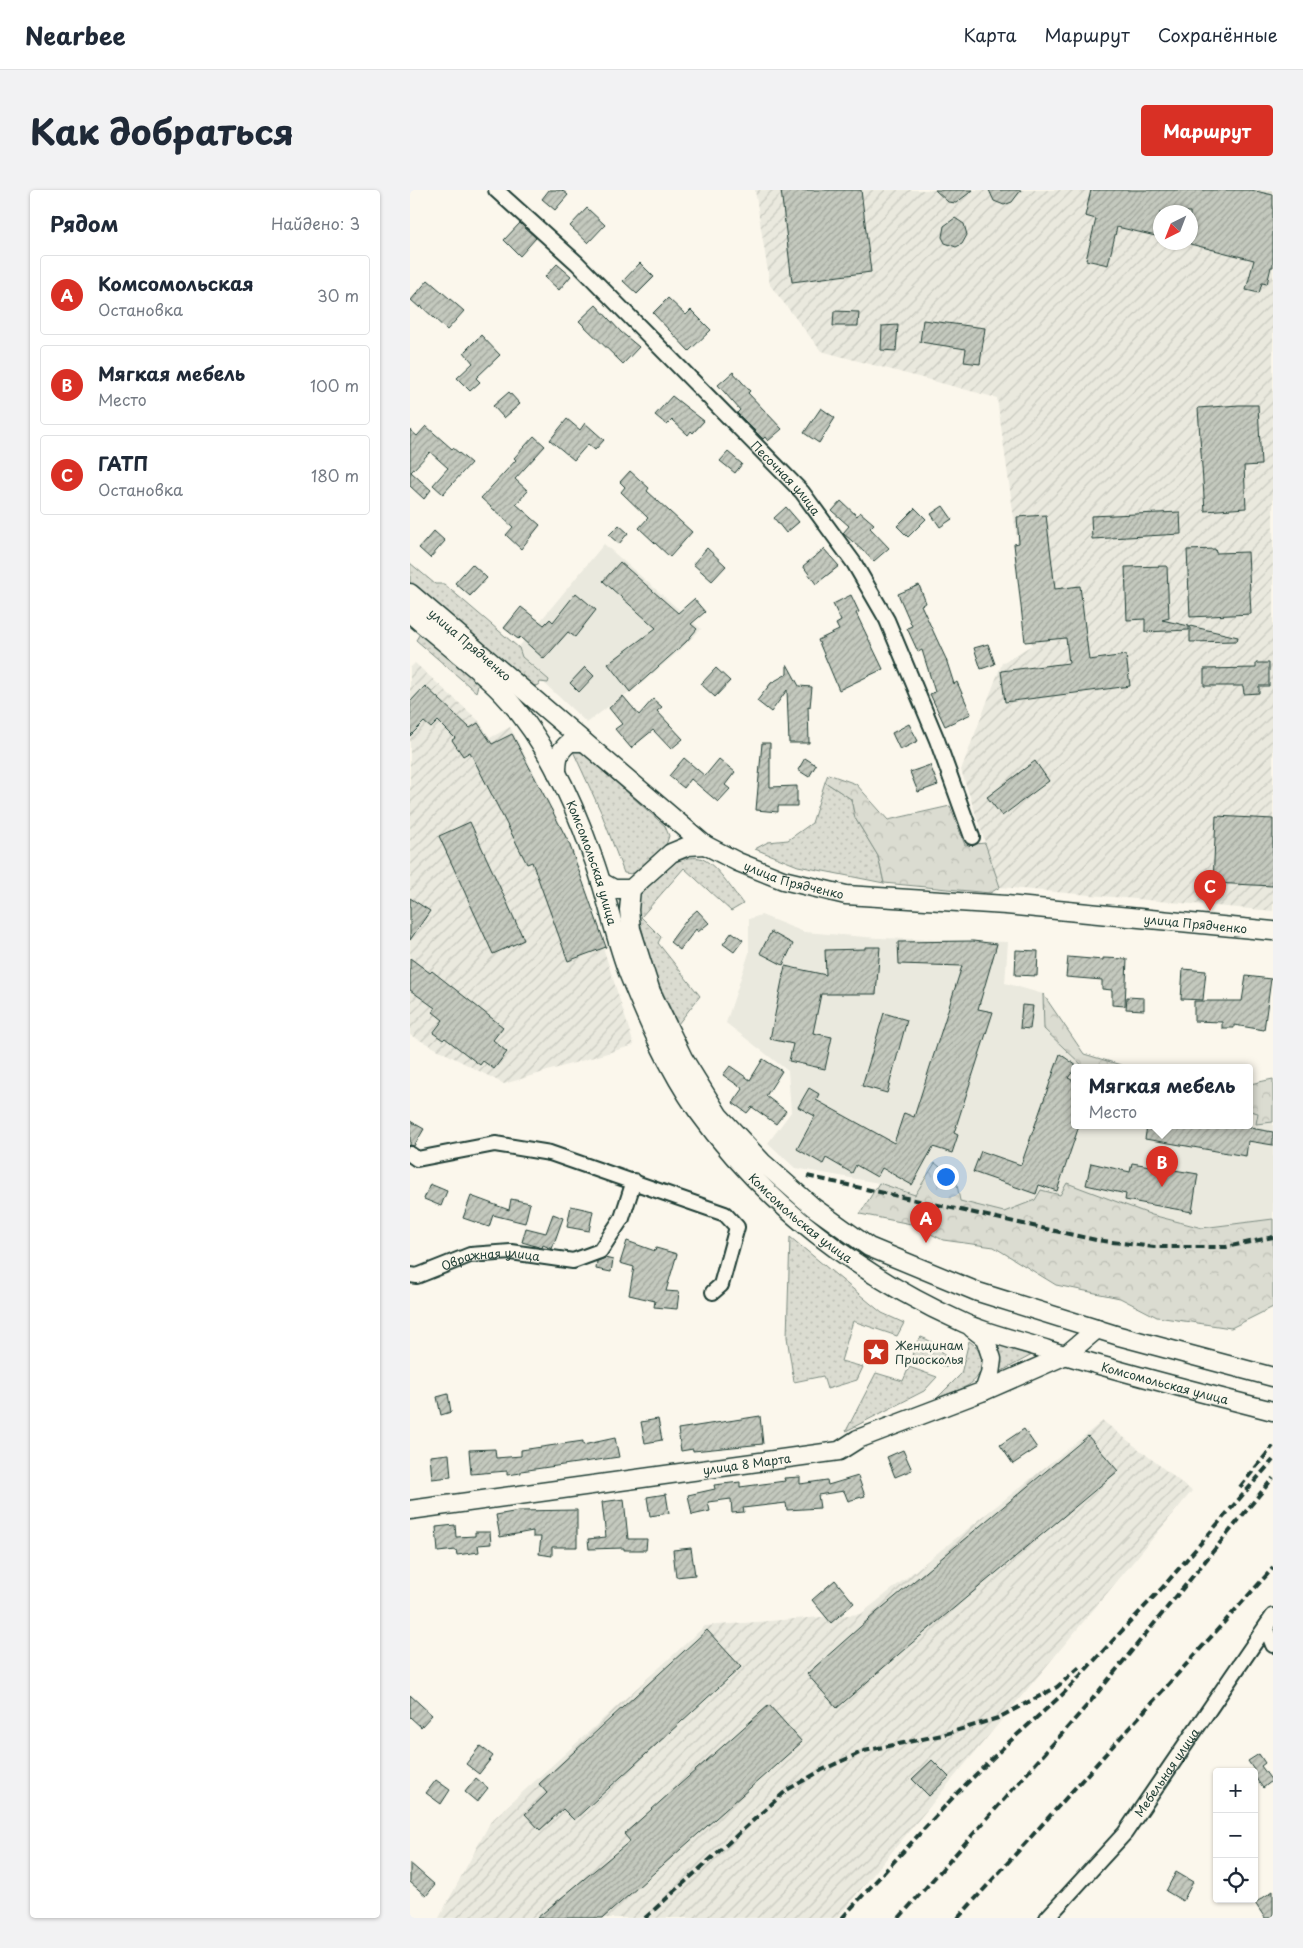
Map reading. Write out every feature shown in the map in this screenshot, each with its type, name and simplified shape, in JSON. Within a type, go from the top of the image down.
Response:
[{"type":"main road","name":"улица Прядченко","points":[[410,593],[705,844],[738,862],[783,880],[846,895],[1006,905],[1273,931]]},
{"type":"main road","name":"улица Прядченко","points":[[410,613],[497,688],[526,723],[557,773]]},
{"type":"main road","points":[[557,773],[557,760],[560,750],[570,742],[584,742]]},
{"type":"main road","name":"Комсомольская улица","points":[[557,773],[575,809],[601,882],[628,972],[660,1047],[697,1109],[735,1158],[786,1208],[829,1245],[869,1273],[968,1325],[1110,1369],[1273,1411]]},
{"type":"main road","points":[[671,853],[678,837],[676,820]]},
{"type":"main road","points":[[601,882],[614,889],[631,889],[671,853],[688,846],[705,844]]},
{"type":"main road","name":"Комсомольская улица","points":[[631,889],[631,929],[651,992],[683,1058],[719,1116],[762,1162],[813,1207],[869,1247],[978,1292],[1119,1336],[1273,1378]]},
{"type":"main road","points":[[968,1325],[985,1338],[992,1359],[990,1374],[984,1391]]},
{"type":"main road","name":"улица 8 Марта","points":[[410,1510],[839,1451],[858,1439],[984,1391],[1066,1355],[1097,1329]]},
{"type":"street","name":"Песочная улица","points":[[496,190],[577,263],[802,492],[854,563],[887,620],[937,740],[972,837]]},
{"type":"street","points":[[413,1157],[495,1144],[550,1153],[726,1214],[737,1227],[721,1285],[713,1292]]},
{"type":"street","name":"Овражная улица","points":[[410,1275],[418,1276],[470,1255],[512,1252],[574,1261],[600,1251],[622,1218],[634,1181]]},
{"type":"street","points":[[1269,1622],[1273,1645]]},
{"type":"street","name":"Мебельная улица","points":[[1048,1918],[1125,1833],[1269,1622]]},
{"type":"shaded area","points":[[755,190],[1273,190],[1273,911],[1000,887],[961,770],[1002,663],[1032,645],[997,398],[821,351],[770,285]]},
{"type":"shaded area","points":[[604,544],[701,629],[680,650],[630,693],[622,696],[587,723],[513,654]]},
{"type":"shaded area","points":[[415,663],[479,721],[490,738],[510,727],[570,843],[634,1045],[504,1084],[410,1035],[410,668]]},
{"type":"shaded area","points":[[761,915],[804,932],[878,938],[1008,942],[1005,983],[1043,994],[1044,1029],[1081,1064],[1071,1064],[1071,1129],[1253,1129],[1253,1112],[1258,1113],[1256,1124],[1273,1122],[1273,1219],[1202,1228],[1060,1195],[1036,1200],[1004,1212],[960,1201],[956,1179],[915,1195],[879,1183],[795,1168],[768,1143],[791,1112],[788,1071],[726,1023],[749,953],[749,919]]},
{"type":"shaded area","points":[[1103,1421],[1192,1491],[837,1918],[439,1918],[491,1821],[705,1626],[861,1614]]},
{"type":"green space","points":[[410,563],[435,584],[444,584],[519,648],[522,657],[549,680],[548,683],[540,682],[539,685],[533,686],[410,583]]},
{"type":"green space","points":[[421,632],[479,682],[476,692],[416,640]]},
{"type":"green space","points":[[577,748],[665,826],[669,836],[665,848],[633,874],[624,873],[601,812],[573,751]]},
{"type":"green space","points":[[828,774],[856,784],[888,820],[950,806],[965,845],[985,843],[1000,887],[990,893],[884,883],[878,856],[855,818],[851,799],[825,782]]},
{"type":"green space","points":[[825,782],[851,799],[855,818],[878,856],[884,883],[798,866],[755,849],[768,842],[788,840],[812,823]]},
{"type":"green space","points":[[688,858],[700,858],[712,865],[743,904],[731,911],[684,868],[641,917],[661,937],[658,943],[700,996],[678,1024],[654,974],[636,907],[639,895],[649,884],[677,861]]},
{"type":"green space","points":[[1043,994],[1084,1054],[1118,1064],[1081,1064],[1044,1029]]},
{"type":"green space","points":[[1273,1079],[1273,1122],[1256,1124],[1258,1113],[1253,1112],[1253,1083]]},
{"type":"green space","points":[[935,1163],[956,1179],[960,1201],[1004,1212],[1035,1200],[1041,1190],[1060,1195],[1067,1183],[1152,1215],[1202,1228],[1273,1219],[1273,1307],[1231,1328],[1157,1317],[1120,1298],[1056,1285],[994,1247],[943,1240],[911,1224],[860,1214],[879,1183],[915,1195]]},
{"type":"green space","points":[[790,1237],[882,1313],[904,1323],[897,1336],[853,1321],[841,1361],[863,1367],[857,1380],[827,1389],[823,1376],[794,1382],[787,1337]]},
{"type":"green space","points":[[921,1337],[939,1348],[945,1357],[947,1367],[912,1356],[915,1344]]},
{"type":"green space","points":[[969,1341],[975,1346],[981,1358],[981,1370],[978,1376],[967,1386],[937,1398],[961,1374]]},
{"type":"green space","points":[[996,1344],[1032,1355],[1000,1372],[1000,1357]]},
{"type":"green space","points":[[909,1367],[937,1377],[924,1391],[846,1431],[876,1373],[903,1381]]},
{"type":"building","points":[[549,190],[562,190],[568,195],[555,210],[542,199]]},
{"type":"building","points":[[781,190],[861,190],[871,272],[792,282]]},
{"type":"building","points":[[935,190],[973,190],[956,203],[948,202]]},
{"type":"building","points":[[989,190],[1021,190],[1012,202],[1004,205],[994,201]]},
{"type":"building","points":[[1091,190],[1251,190],[1273,195],[1273,267],[1271,267],[1267,284],[1262,283],[1259,293],[1246,290],[1254,260],[1198,246],[1198,205],[1153,205],[1153,235],[1117,227],[1108,265],[1086,260],[1096,219],[1085,216]]},
{"type":"building","points":[[587,208],[605,225],[588,243],[570,226]]},
{"type":"building","points":[[955,218],[964,224],[967,235],[962,244],[956,247],[945,243],[942,237],[944,226]]},
{"type":"building","points":[[520,223],[536,238],[520,256],[504,240]]},
{"type":"building","points":[[640,263],[654,277],[637,294],[623,281]]},
{"type":"building","points":[[557,264],[571,276],[559,290],[545,277]]},
{"type":"building","points":[[428,280],[464,311],[447,330],[421,306],[420,308],[411,300]]},
{"type":"building","points":[[668,298],[686,315],[691,310],[711,330],[689,351],[653,313]]},
{"type":"building","points":[[596,305],[621,332],[639,347],[623,364],[579,321]]},
{"type":"building","points":[[834,311],[859,312],[858,326],[833,326]]},
{"type":"building","points":[[923,320],[985,328],[980,364],[964,362],[966,349],[920,342]]},
{"type":"building","points":[[898,325],[896,351],[881,350],[882,326]]},
{"type":"building","points":[[481,335],[500,355],[476,378],[480,382],[470,391],[457,378],[473,363],[464,352]]},
{"type":"building","points":[[733,372],[750,391],[748,393],[782,429],[768,441],[765,437],[763,439],[737,413],[740,410],[718,385]]},
{"type":"building","points":[[509,392],[520,404],[504,418],[493,406]]},
{"type":"building","points":[[672,396],[704,421],[693,433],[691,431],[688,435],[672,420],[667,425],[655,415]]},
{"type":"building","points":[[1258,405],[1261,465],[1244,466],[1246,508],[1205,511],[1198,408]]},
{"type":"building","points":[[821,408],[835,418],[819,443],[804,433]]},
{"type":"building","points":[[567,419],[580,430],[585,423],[604,440],[595,450],[588,444],[574,460],[550,440]]},
{"type":"building","points":[[426,426],[471,463],[443,494],[433,485],[448,468],[430,452],[411,472],[431,490],[424,499],[410,486],[410,430],[417,436]]},
{"type":"building","points":[[534,436],[545,446],[515,479],[528,491],[516,504],[540,525],[521,549],[506,535],[513,527],[481,498],[516,460],[514,458]]},
{"type":"building","points":[[728,452],[742,464],[735,473],[720,461]]},
{"type":"building","points":[[630,471],[649,488],[647,491],[692,532],[670,557],[639,528],[648,518],[621,492],[625,487],[620,482]]},
{"type":"building","points":[[841,501],[857,516],[860,512],[874,524],[870,528],[889,548],[874,561],[843,533],[849,526],[832,511]]},
{"type":"building","points":[[943,506],[952,519],[940,527],[931,514]]},
{"type":"building","points":[[786,507],[799,522],[786,533],[774,518]]},
{"type":"building","points":[[915,508],[926,519],[908,537],[897,526]]},
{"type":"building","points":[[1180,512],[1181,534],[1092,539],[1091,516]]},
{"type":"building","points":[[1046,515],[1055,589],[1080,586],[1089,660],[1126,655],[1130,686],[1005,702],[1001,671],[1069,663],[1066,638],[1025,642],[1014,544],[1019,543],[1017,517]]},
{"type":"building","points":[[619,525],[628,533],[619,544],[609,535]]},
{"type":"building","points":[[434,531],[445,541],[430,558],[419,548]]},
{"type":"building","points":[[707,548],[726,566],[712,581],[693,564]]},
{"type":"building","points":[[824,549],[839,566],[816,584],[803,566]]},
{"type":"building","points":[[1215,549],[1216,553],[1248,552],[1251,614],[1190,617],[1187,550]]},
{"type":"building","points":[[620,562],[678,613],[694,599],[705,612],[691,624],[697,629],[686,642],[630,692],[608,664],[656,628],[603,581]]},
{"type":"building","points":[[472,564],[487,578],[470,596],[455,583]]},
{"type":"building","points":[[1167,566],[1169,618],[1162,620],[1189,626],[1189,630],[1145,632],[1145,619],[1127,620],[1125,567]]},
{"type":"building","points":[[919,585],[926,603],[921,605],[946,659],[954,684],[957,682],[971,714],[945,726],[930,694],[935,692],[922,650],[918,652],[907,628],[912,626],[898,594]]},
{"type":"building","points":[[576,593],[596,610],[575,637],[568,632],[544,659],[520,637],[518,639],[504,628],[521,607],[544,625],[550,619],[553,622]]},
{"type":"building","points":[[851,595],[859,612],[856,613],[883,669],[839,690],[818,640],[839,630],[836,624],[841,621],[833,604]]},
{"type":"building","points":[[1190,626],[1238,637],[1237,641],[1190,642]]},
{"type":"building","points":[[988,644],[995,664],[981,669],[974,648]]},
{"type":"building","points":[[1256,663],[1269,663],[1269,686],[1259,686],[1259,693],[1244,694],[1243,686],[1204,686],[1204,669],[1256,668]]},
{"type":"building","points":[[787,664],[799,686],[812,687],[810,707],[808,706],[809,743],[789,743],[787,690],[771,712],[757,701],[771,683],[787,674]]},
{"type":"building","points":[[585,667],[594,676],[579,692],[570,683]]},
{"type":"building","points":[[716,668],[730,681],[715,697],[701,684]]},
{"type":"building","points":[[425,686],[470,728],[478,723],[492,744],[512,734],[569,843],[606,947],[568,961],[532,862],[527,864],[470,752],[463,756],[452,740],[455,738],[438,721],[431,728],[424,722],[410,736],[410,702]]},
{"type":"building","points":[[623,696],[639,715],[653,699],[662,707],[657,711],[683,739],[671,749],[653,730],[631,748],[615,729],[622,724],[609,708]]},
{"type":"building","points":[[909,724],[918,741],[900,750],[892,733]]},
{"type":"building","points":[[762,743],[770,743],[770,787],[797,786],[797,806],[778,806],[778,812],[756,810]]},
{"type":"building","points":[[684,758],[705,776],[719,759],[735,772],[725,785],[730,789],[718,802],[691,779],[684,788],[669,776]]},
{"type":"building","points":[[805,758],[816,765],[809,777],[798,770]]},
{"type":"building","points":[[1035,761],[1049,781],[1002,816],[987,797]]},
{"type":"building","points":[[930,765],[938,785],[918,792],[910,772]]},
{"type":"building","points":[[1216,816],[1273,819],[1273,886],[1213,883]]},
{"type":"building","points":[[470,822],[524,940],[493,954],[439,836]]},
{"type":"building","points":[[410,898],[430,911],[410,940]]},
{"type":"building","points":[[697,910],[709,923],[698,932],[696,929],[680,950],[670,942],[688,918]]},
{"type":"building","points":[[732,932],[743,940],[734,952],[723,944]]},
{"type":"building","points":[[771,932],[793,944],[783,965],[760,953]]},
{"type":"building","points":[[973,941],[997,944],[978,1009],[993,1012],[954,1133],[958,1135],[952,1153],[933,1147],[912,1185],[882,1168],[877,1177],[856,1165],[852,1173],[826,1158],[823,1164],[797,1149],[815,1116],[798,1107],[809,1088],[819,1094],[816,1100],[894,1143],[904,1113],[914,1117],[962,966],[899,964],[898,942]]},
{"type":"building","points":[[865,947],[880,947],[876,994],[821,994],[813,1033],[832,1037],[825,1069],[789,1061],[793,1044],[770,1039],[785,966],[826,975],[825,950],[865,949]]},
{"type":"building","points":[[1016,950],[1038,951],[1037,976],[1015,975]]},
{"type":"building","points":[[1068,957],[1103,960],[1103,958],[1127,959],[1125,1006],[1112,1005],[1112,990],[1102,989],[1102,980],[1066,977]]},
{"type":"building","points":[[410,958],[430,973],[432,971],[503,1027],[493,1040],[507,1052],[494,1069],[483,1061],[480,1065],[445,1038],[443,1040],[433,1033],[443,1020],[433,1012],[435,1008],[410,990]]},
{"type":"building","points":[[1183,969],[1206,971],[1203,1000],[1181,999]]},
{"type":"building","points":[[1246,976],[1271,979],[1264,1030],[1234,1025],[1234,1028],[1222,1028],[1222,1022],[1194,1021],[1194,1001],[1242,1001]]},
{"type":"building","points":[[1127,997],[1144,998],[1144,1010],[1126,1009]]},
{"type":"building","points":[[1022,1005],[1033,1006],[1030,1029],[1020,1028]]},
{"type":"building","points":[[884,1013],[907,1020],[887,1093],[862,1086]]},
{"type":"building","points":[[1060,1054],[1074,1064],[1071,1064],[1071,1074],[1068,1078],[1071,1080],[1071,1129],[1078,1129],[1057,1191],[1039,1185],[1036,1194],[973,1172],[981,1151],[1021,1165]]},
{"type":"building","points":[[763,1059],[782,1071],[766,1096],[786,1111],[776,1124],[752,1107],[747,1113],[733,1103],[743,1089],[723,1075],[730,1066],[750,1080]]},
{"type":"building","points":[[410,1121],[424,1129],[414,1146],[410,1145]]},
{"type":"building","points":[[1147,1129],[1253,1129],[1273,1132],[1273,1145],[1248,1141],[1246,1156],[1145,1139]]},
{"type":"building","points":[[1091,1163],[1130,1172],[1132,1163],[1198,1174],[1192,1212],[1125,1200],[1126,1194],[1086,1185]]},
{"type":"building","points":[[430,1184],[447,1191],[441,1206],[424,1199]]},
{"type":"building","points":[[471,1196],[509,1210],[511,1199],[530,1203],[525,1223],[493,1215],[489,1227],[463,1218]]},
{"type":"building","points":[[571,1206],[593,1211],[589,1231],[567,1227]]},
{"type":"building","points":[[553,1214],[563,1218],[552,1249],[543,1245],[542,1248],[522,1242],[526,1228],[546,1233]]},
{"type":"building","points":[[627,1241],[655,1251],[656,1248],[677,1254],[666,1291],[679,1292],[677,1309],[654,1307],[655,1301],[629,1295],[634,1267],[620,1263]]},
{"type":"building","points":[[605,1258],[613,1260],[611,1272],[596,1269],[597,1261]]},
{"type":"building","points":[[448,1394],[451,1412],[441,1415],[437,1397]]},
{"type":"building","points":[[760,1416],[763,1444],[681,1451],[678,1429]]},
{"type":"building","points":[[658,1419],[662,1440],[645,1443],[641,1422]]},
{"type":"building","points":[[1024,1429],[1037,1448],[1013,1464],[1000,1445]]},
{"type":"building","points":[[1088,1436],[1118,1471],[837,1708],[807,1674],[877,1612]]},
{"type":"building","points":[[615,1438],[619,1457],[521,1471],[521,1473],[507,1475],[507,1471],[471,1474],[469,1450],[495,1449],[496,1458],[521,1456],[521,1450],[583,1441],[583,1445]]},
{"type":"building","points":[[903,1450],[912,1470],[895,1477],[887,1457]]},
{"type":"building","points":[[449,1454],[451,1477],[432,1479],[430,1456]]},
{"type":"building","points":[[858,1476],[865,1496],[848,1501],[844,1491],[818,1495],[820,1508],[787,1510],[786,1503],[743,1508],[744,1512],[732,1513],[731,1499],[708,1502],[710,1511],[692,1515],[688,1495],[715,1489],[714,1485],[740,1482],[740,1487],[785,1481],[784,1478],[800,1477],[800,1484],[827,1480],[828,1485]]},
{"type":"building","points":[[666,1494],[669,1513],[650,1516],[647,1497]]},
{"type":"building","points":[[624,1499],[628,1539],[647,1539],[646,1550],[624,1550],[624,1548],[589,1549],[588,1539],[606,1537],[602,1502]]},
{"type":"building","points":[[577,1510],[577,1547],[552,1547],[552,1556],[539,1554],[541,1537],[533,1537],[533,1531],[500,1537],[496,1515],[519,1511]]},
{"type":"building","points":[[455,1525],[456,1537],[475,1536],[475,1532],[490,1532],[491,1544],[478,1545],[479,1552],[457,1555],[456,1550],[438,1552],[436,1527]]},
{"type":"building","points":[[691,1548],[695,1575],[676,1577],[673,1550]]},
{"type":"building","points":[[835,1580],[854,1603],[831,1623],[812,1600]]},
{"type":"building","points":[[707,1630],[741,1667],[574,1820],[563,1809],[540,1830],[525,1814],[547,1793],[539,1784]]},
{"type":"building","points":[[410,1695],[432,1715],[421,1727],[410,1717]]},
{"type":"building","points":[[769,1705],[802,1742],[603,1918],[537,1918],[630,1841],[624,1834]]},
{"type":"building","points":[[480,1746],[493,1756],[479,1774],[466,1764]]},
{"type":"building","points":[[1259,1754],[1265,1763],[1261,1766],[1272,1781],[1263,1788],[1258,1781],[1258,1768],[1253,1768],[1248,1761]]},
{"type":"building","points":[[932,1760],[949,1777],[929,1796],[912,1779]]},
{"type":"building","points":[[476,1778],[488,1788],[477,1802],[465,1792]]},
{"type":"building","points":[[436,1780],[450,1790],[441,1804],[426,1793]]},
{"type":"building","points":[[410,1863],[435,1885],[426,1896],[410,1882]]},
{"type":"building","points":[[1176,1872],[1193,1882],[1183,1901],[1166,1891]]},
{"type":"building","points":[[1273,1891],[1273,1918],[1265,1918],[1255,1903],[1258,1903],[1258,1901]]},
{"type":"railway","points":[[807,1176],[1096,1240],[1154,1247],[1226,1247],[1273,1237]]},
{"type":"railway","points":[[1240,1487],[1273,1446]]},
{"type":"railway","points":[[842,1918],[958,1792],[1008,1743],[1063,1694],[1162,1588],[1273,1460]]},
{"type":"railway","points":[[899,1918],[1090,1702],[1273,1478]]},
{"type":"railway","points":[[958,1918],[1273,1568]]},
{"type":"railway","points":[[645,1918],[787,1790],[822,1770],[864,1751],[942,1735],[998,1718],[1057,1687],[1082,1665]]},
{"type":"place","name":"ГАТП","points":[[1210,911]]},
{"type":"place","name":"Мягкая мебель","points":[[1162,1187]]},
{"type":"place","name":"Комсомольская","points":[[926,1243]]},
{"type":"place","name":"Женщинам Приосколья","points":[[876,1352]]}]
